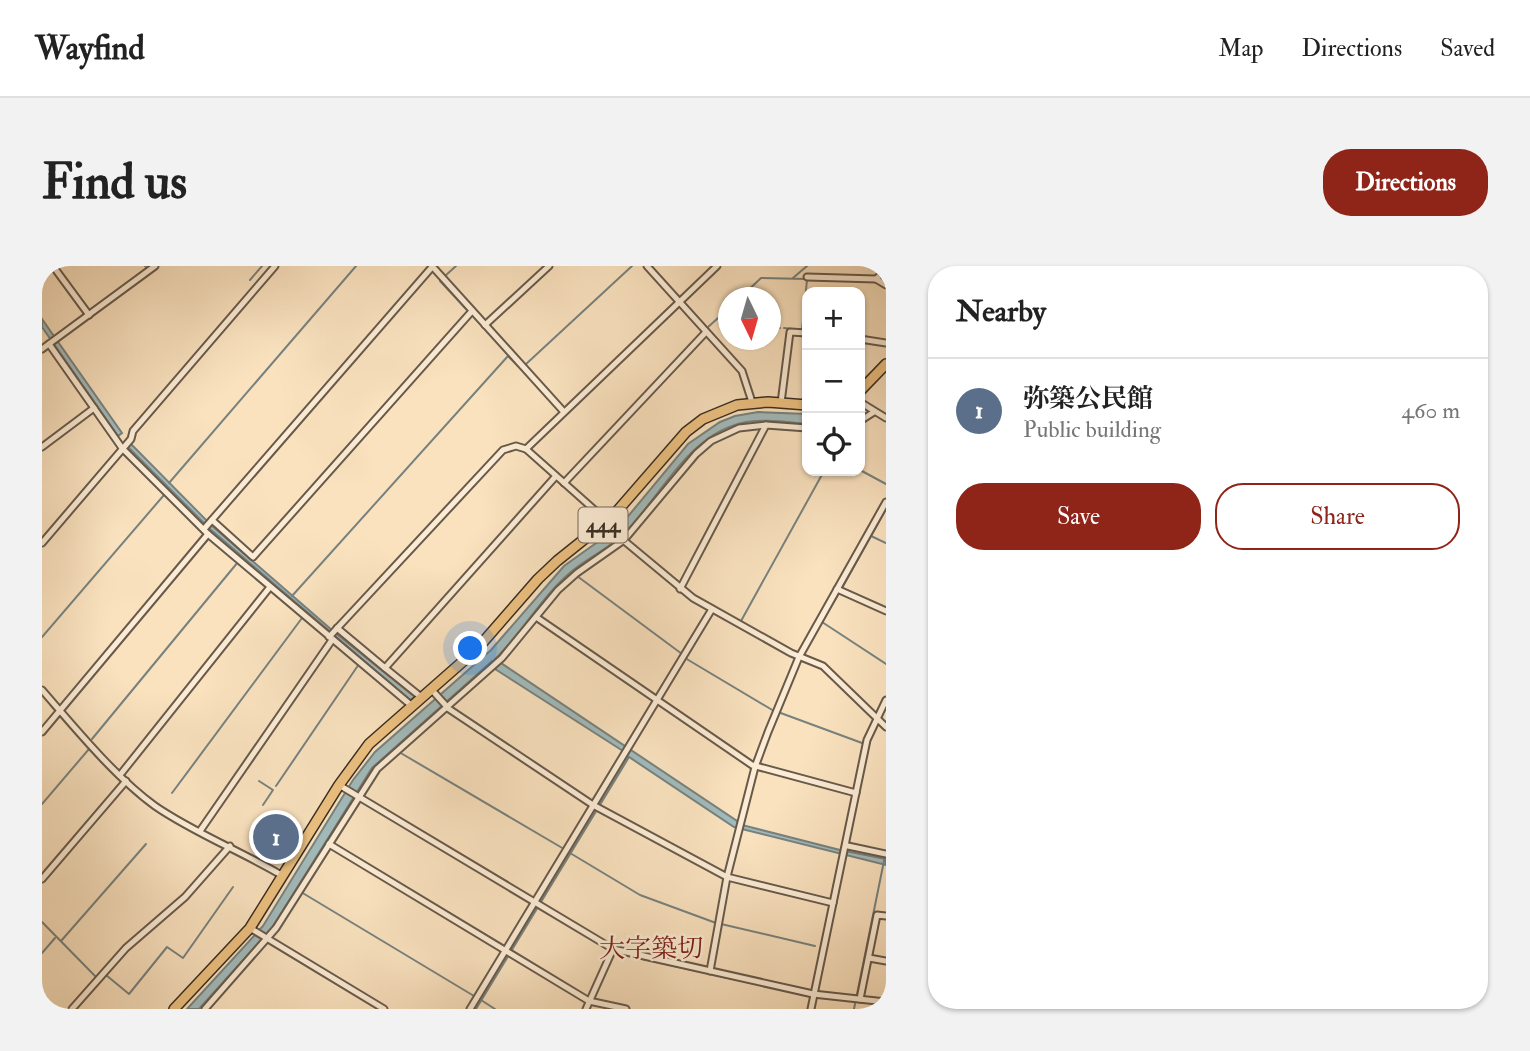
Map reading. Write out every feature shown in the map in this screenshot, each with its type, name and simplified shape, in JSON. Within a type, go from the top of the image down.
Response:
[{"type":"highway","points":[[865,386],[886,364]]},
{"type":"highway","name":"444","points":[[174,1009],[253,929],[283,876],[369,744],[416,702],[433,692],[477,649],[557,561],[607,525],[686,432],[703,419],[722,410],[752,402],[802,404]]},
{"type":"street","points":[[54,266],[89,315]]},
{"type":"street","points":[[42,349],[155,266]]},
{"type":"street","points":[[42,543],[192,360],[275,266]]},
{"type":"street","points":[[647,266],[742,371],[752,402]]},
{"type":"street","points":[[526,449],[717,266]]},
{"type":"street","points":[[42,732],[211,521],[432,267],[564,412]]},
{"type":"street","points":[[485,325],[545,270]]},
{"type":"street","points":[[876,279],[886,270]]},
{"type":"street","points":[[807,277],[876,279],[886,285]]},
{"type":"street","points":[[211,521],[253,556],[472,311]]},
{"type":"street","points":[[781,402],[789,335],[793,331],[802,332]]},
{"type":"street","points":[[564,483],[706,332]]},
{"type":"street","points":[[865,340],[886,343]]},
{"type":"street","points":[[50,343],[122,448],[206,530],[330,638],[416,702]]},
{"type":"street","points":[[865,405],[886,418]]},
{"type":"street","points":[[42,447],[94,408]]},
{"type":"street","points":[[865,417],[873,411]]},
{"type":"street","points":[[680,589],[766,425]]},
{"type":"street","points":[[205,1009],[267,939],[300,891],[357,796],[387,759],[496,663],[558,590],[623,540],[696,454],[711,441],[739,428],[766,425],[802,428]]},
{"type":"street","points":[[200,831],[336,629],[499,453],[516,446],[526,449],[680,589],[799,657],[823,666],[886,727]]},
{"type":"street","points":[[385,668],[556,476]]},
{"type":"street","points":[[710,971],[727,877],[755,767],[799,657],[886,502]]},
{"type":"street","points":[[120,775],[271,587]]},
{"type":"street","points":[[837,589],[886,611]]},
{"type":"street","points":[[470,1009],[596,806],[712,609]]},
{"type":"street","points":[[536,617],[755,767],[856,793]]},
{"type":"street","points":[[336,629],[385,668],[416,702]]},
{"type":"street","points":[[42,690],[120,775],[156,806],[283,876]]},
{"type":"street","points":[[433,692],[446,706],[596,806],[727,877],[832,903]]},
{"type":"street","points":[[811,1009],[867,740],[886,700]]},
{"type":"street","points":[[42,880],[126,781]]},
{"type":"street","points":[[343,787],[613,949],[813,994],[886,1002]]},
{"type":"street","points":[[329,844],[589,1001],[626,1009]]},
{"type":"street","points":[[72,1009],[126,948],[185,897],[230,846]]},
{"type":"street","points":[[846,847],[886,855]]},
{"type":"street","points":[[857,998],[869,958],[877,915],[886,916]]},
{"type":"street","points":[[253,929],[384,1009]]},
{"type":"street","points":[[586,1009],[613,949]]},
{"type":"street","points":[[869,958],[886,961]]},
{"type":"water","points":[[42,319],[122,433],[118,436],[42,327]]},
{"type":"water","points":[[758,412],[802,414],[802,424],[746,422],[720,431],[704,441],[677,469],[622,536],[561,581],[495,659],[738,824],[886,859],[886,865],[734,827],[629,757],[476,1009],[472,1009],[597,804],[623,751],[495,669],[497,666],[492,661],[372,768],[272,928],[199,1009],[187,1009],[263,926],[353,780],[375,752],[491,650],[564,566],[620,526],[688,444],[720,422]]},
{"type":"water","points":[[130,443],[211,525],[333,631],[415,697],[410,700],[209,528],[127,446]]},
{"type":"waterway","points":[[250,280],[262,266]]},
{"type":"waterway","points":[[169,483],[356,266]]},
{"type":"waterway","points":[[445,276],[456,266]]},
{"type":"waterway","points":[[525,365],[632,266]]},
{"type":"waterway","points":[[793,278],[807,266]]},
{"type":"waterway","points":[[752,287],[761,278],[806,279]]},
{"type":"waterway","points":[[784,328],[802,330],[807,280]]},
{"type":"waterway","points":[[440,281],[468,311]]},
{"type":"waterway","points":[[875,282],[886,288]]},
{"type":"waterway","points":[[707,328],[718,318]]},
{"type":"waterway","points":[[865,343],[883,345]]},
{"type":"waterway","points":[[292,596],[508,356],[521,369]]},
{"type":"waterway","points":[[768,428],[794,430]]},
{"type":"waterway","points":[[253,553],[353,441]]},
{"type":"waterway","points":[[865,473],[886,484]]},
{"type":"waterway","points":[[741,621],[821,476]]},
{"type":"waterway","points":[[485,552],[551,477]]},
{"type":"waterway","points":[[680,583],[730,488]]},
{"type":"waterway","points":[[42,637],[164,495]]},
{"type":"waterway","points":[[842,588],[886,509]]},
{"type":"waterway","points":[[871,536],[886,543]]},
{"type":"waterway","points":[[92,739],[238,562]]},
{"type":"waterway","points":[[577,576],[682,654]]},
{"type":"waterway","points":[[839,593],[822,622],[886,664]]},
{"type":"waterway","points":[[172,793],[302,618]]},
{"type":"waterway","points":[[685,658],[774,711]]},
{"type":"waterway","points":[[276,786],[359,664]]},
{"type":"waterway","points":[[778,712],[862,743]]},
{"type":"waterway","points":[[42,804],[89,749]]},
{"type":"waterway","points":[[399,752],[564,849]]},
{"type":"waterway","points":[[259,781],[273,790],[263,805]]},
{"type":"waterway","points":[[360,801],[458,859]]},
{"type":"waterway","points":[[61,941],[146,844]]},
{"type":"waterway","points":[[570,853],[640,895],[716,923]]},
{"type":"waterway","points":[[854,1009],[885,856]]},
{"type":"waterway","points":[[106,975],[129,994],[167,947],[183,958],[233,887]]},
{"type":"waterway","points":[[301,892],[474,996]]},
{"type":"waterway","points":[[537,907],[609,950]]},
{"type":"waterway","points":[[42,922],[96,977]]},
{"type":"waterway","points":[[721,924],[815,946]]},
{"type":"waterway","points":[[42,953],[55,938]]},
{"type":"waterway","points":[[615,953],[809,996]]},
{"type":"waterway","points":[[816,997],[830,998]]},
{"type":"waterway","points":[[481,1000],[495,1009]]},
{"type":"place","name":"弥築公民館","points":[[276,837]]},
{"type":"district","name":"大字築切","points":[[651,948]]}]
